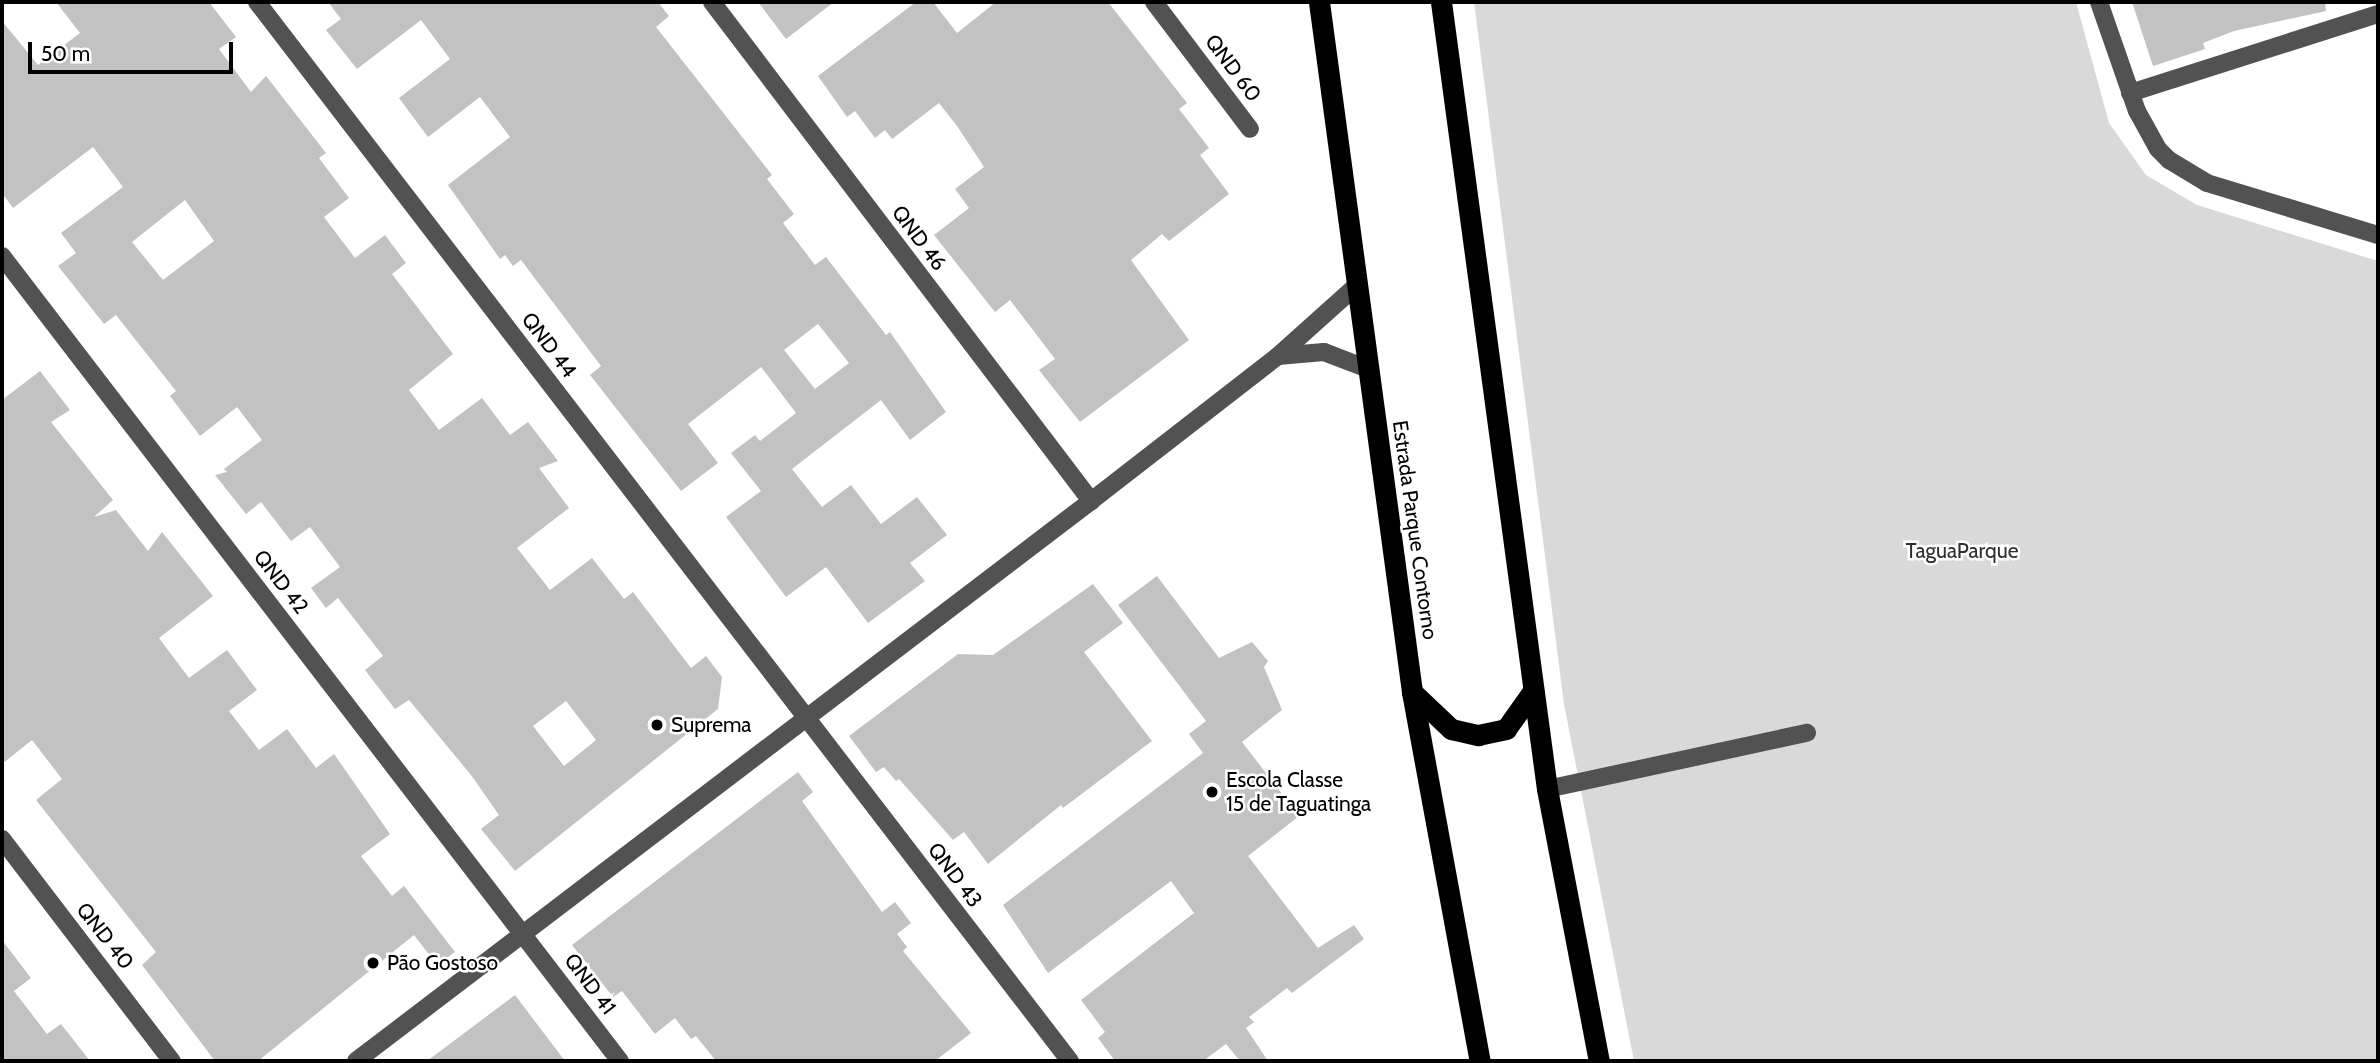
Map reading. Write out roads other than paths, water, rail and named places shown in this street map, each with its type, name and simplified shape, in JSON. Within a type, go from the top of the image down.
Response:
[{"type":"highway","name":"Estrada Parque Contorno","points":[[1320,2],[1412,692],[1480,1061]]},
{"type":"highway","points":[[1441,2],[1546,789],[1599,1061]]},
{"type":"highway","points":[[1412,692],[1451,729],[1478,736],[1506,729],[1533,691]]},
{"type":"street","name":"QND 44","points":[[257,2],[805,716]]},
{"type":"street","name":"QND 46","points":[[712,2],[1091,501]]},
{"type":"street","name":"QND 60","points":[[1154,2],[1250,129]]},
{"type":"street","points":[[2099,2],[2130,93],[2158,149],[2187,173],[2378,235]]},
{"type":"street","points":[[2130,93],[2378,13]]},
{"type":"street","name":"QND 42","points":[[2,256],[524,935]]},
{"type":"street","points":[[356,1061],[524,935],[805,716],[1091,501],[1278,356],[1357,285]]},
{"type":"street","points":[[1278,356],[1324,352],[1368,369]]},
{"type":"street","name":"QND 43","points":[[805,716],[1070,1061]]},
{"type":"street","points":[[1546,789],[1807,733]]},
{"type":"street","name":"QND 40","points":[[2,839],[172,1061]]},
{"type":"street","name":"QND 41","points":[[524,935],[620,1061]]},
{"type":"place","name":"Suprema","points":[[657,725]]},
{"type":"place","name":"Escola Classe 15 de Taguatinga","points":[[1212,792]]},
{"type":"place","name":"Pão Gostoso","points":[[373,963]]},
{"type":"park label","name":"TaguaParque","points":[[1962,551]]}]
